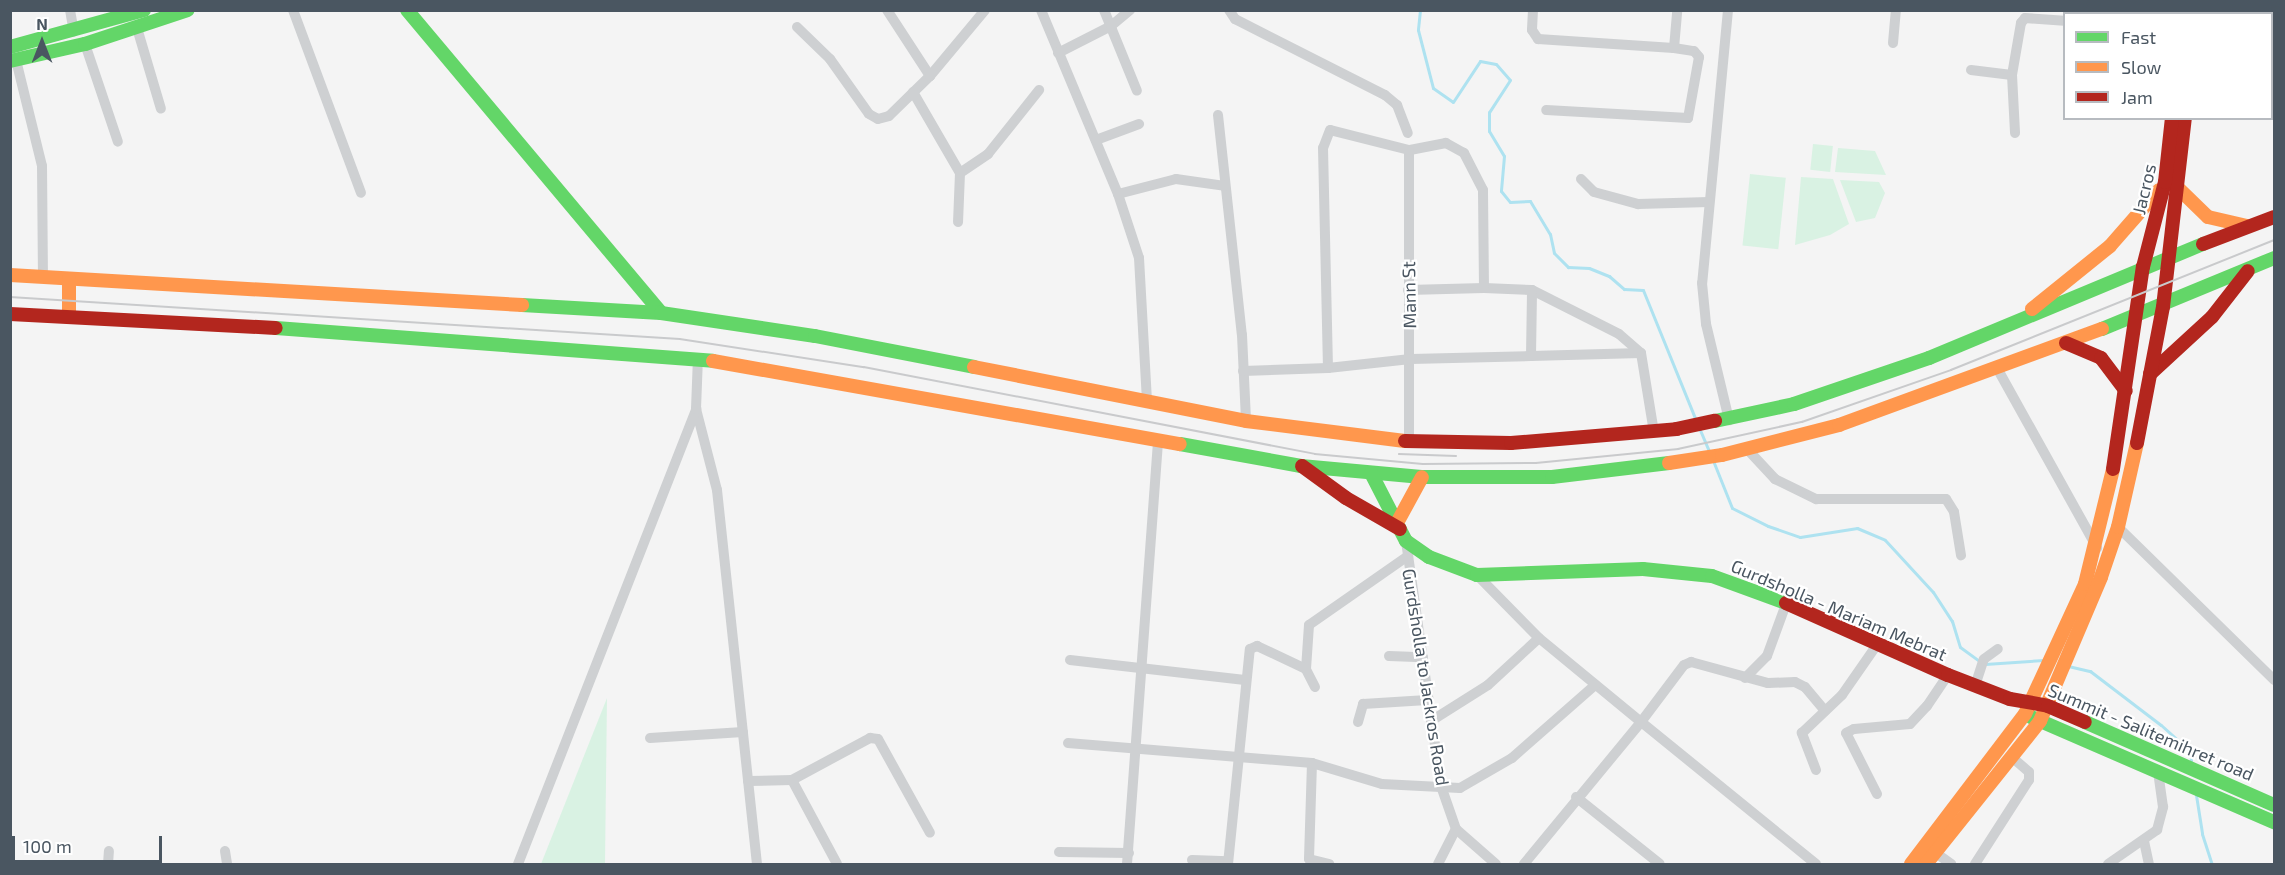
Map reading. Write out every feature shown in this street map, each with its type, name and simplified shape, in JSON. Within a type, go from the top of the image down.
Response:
[{"type":"main road","points":[[13,61],[85,44],[130,25],[144,10]]},
{"type":"main road","points":[[10,46],[74,32],[130,25],[188,10]]},
{"type":"main road","points":[[407,10],[661,313]]},
{"type":"main road","name":"Jacros","points":[[2048,706],[2072,650],[2118,527],[2163,307],[2171,185],[2172,120]]},
{"type":"main road","name":"Jacros","points":[[2032,700],[2057,649],[2097,548],[2126,391],[2143,267],[2171,185],[2185,120]]},
{"type":"main road","points":[[2016,322],[2110,246],[2171,185],[2208,217],[2251,227]]},
{"type":"main road","points":[[10,275],[661,313],[815,336],[1246,421],[1409,441],[1511,442],[1676,429],[1729,420],[1846,387],[2016,322],[2143,267],[2274,217]]},
{"type":"main road","points":[[10,314],[698,358],[1301,466],[1422,477],[1552,477],[1722,455],[1839,425],[2163,307],[2274,258]]},
{"type":"main road","points":[[2150,374],[2212,316],[2250,268]]},
{"type":"main road","points":[[69,279],[69,317]]},
{"type":"main road","points":[[2066,343],[2101,358],[2126,391]]},
{"type":"main road","name":"Gurdsholla - Mariam Mebrat","points":[[1301,466],[1346,498],[1401,531],[1429,557],[1478,575],[1677,570],[1712,576],[1786,604],[1876,646],[1948,675],[1977,679],[2010,699]]},
{"type":"main road","points":[[1371,473],[1401,531]]},
{"type":"main road","points":[[1401,531],[1422,477]]},
{"type":"main road","points":[[2010,699],[2025,714],[2040,721],[2274,822]]},
{"type":"main road","name":"Summit - Salitemihret road","points":[[2010,699],[2032,700],[2048,706],[2274,805]]},
{"type":"main road","points":[[1911,864],[2025,714],[2032,700]]},
{"type":"main road","points":[[1926,864],[2013,758],[2048,706]]},
{"type":"street","points":[[70,10],[74,32]]},
{"type":"street","points":[[292,10],[361,193]]},
{"type":"street","points":[[886,10],[930,76]]},
{"type":"street","points":[[797,27],[830,59],[870,114],[878,119],[889,116],[930,76],[985,10]]},
{"type":"street","points":[[1041,10],[1118,194],[1139,258],[1147,400]]},
{"type":"street","points":[[1104,10],[1137,91]]},
{"type":"street","points":[[1058,53],[1111,26],[1130,10]]},
{"type":"street","points":[[1229,10],[1235,19],[1385,95],[1396,105],[1408,134]]},
{"type":"street","points":[[1533,10],[1532,30],[1538,39],[1674,48],[1694,51],[1699,57],[1688,118],[1546,110]]},
{"type":"street","points":[[1674,48],[1677,10]]},
{"type":"street","points":[[1728,10],[1702,283],[1706,324],[1729,420]]},
{"type":"street","points":[[1893,43],[1896,10]]},
{"type":"street","points":[[2015,133],[2012,75],[2020,23],[2025,18],[2063,21]]},
{"type":"street","points":[[130,25],[161,109]]},
{"type":"street","points":[[85,44],[117,142]]},
{"type":"street","points":[[13,61],[42,166],[43,277]]},
{"type":"street","points":[[1971,70],[2012,75]]},
{"type":"street","points":[[960,173],[988,154],[1039,90]]},
{"type":"street","points":[[913,92],[960,173],[958,222]]},
{"type":"street","points":[[1218,115],[1246,421]]},
{"type":"street","points":[[1096,140],[1139,124]]},
{"type":"street","points":[[1328,369],[1325,137],[1335,129],[1409,150],[1446,143],[1457,146],[1475,171],[1484,200],[1484,288]]},
{"type":"street","name":"Mann St","points":[[1409,150],[1408,290],[1411,358],[1409,441]]},
{"type":"street","points":[[1118,194],[1176,179],[1225,186]]},
{"type":"street","points":[[1581,179],[1594,192],[1638,204],[1709,202]]},
{"type":"street","points":[[1408,290],[1484,288],[1532,290],[1610,329],[1641,352],[1654,432]]},
{"type":"street","points":[[1531,356],[1532,290]]},
{"type":"street","points":[[1243,371],[1328,369],[1411,358],[1641,352]]},
{"type":"street","points":[[698,358],[696,409],[717,490],[757,864]]},
{"type":"street","points":[[1997,368],[2097,548]]},
{"type":"street","points":[[518,864],[696,409]]},
{"type":"street","points":[[1127,864],[1135,748],[1144,666],[1158,441]]},
{"type":"street","points":[[1748,450],[1775,479],[1816,499],[1946,499],[1954,512],[1961,555]]},
{"type":"street","points":[[2118,527],[2274,680]]},
{"type":"street","name":"Gurdsholla to Jackros Road","points":[[1401,531],[1408,556],[1441,786],[1456,829],[1496,864]]},
{"type":"street","points":[[1315,687],[1306,669],[1309,625],[1408,556]]},
{"type":"street","points":[[1478,575],[1539,638],[1816,864]]},
{"type":"street","points":[[1745,678],[1767,656],[1786,604]]},
{"type":"street","points":[[1431,721],[1488,685],[1539,638]]},
{"type":"street","points":[[1192,860],[1228,863],[1245,680],[1253,646],[1306,669]]},
{"type":"street","points":[[1816,770],[1802,733],[1859,674],[1876,646]]},
{"type":"street","points":[[1977,679],[1984,659],[1998,649]]},
{"type":"street","points":[[1389,656],[1423,657]]},
{"type":"street","points":[[1070,660],[1144,666],[1245,680]]},
{"type":"street","points":[[1524,864],[1576,797],[1641,722],[1684,665],[1691,662],[1745,678],[1801,685],[1825,711]]},
{"type":"street","points":[[1877,794],[1846,733],[1854,729],[1910,724],[1928,706],[1948,675]]},
{"type":"street","points":[[1068,743],[1312,763],[1382,784],[1460,788],[1478,780],[1512,758],[1595,685]]},
{"type":"street","points":[[1358,722],[1363,704],[1427,700]]},
{"type":"street","points":[[650,738],[743,732]]},
{"type":"street","points":[[748,781],[792,780],[870,738],[878,739],[930,833]]},
{"type":"street","points":[[1975,864],[2029,780],[2029,772],[2013,758]]},
{"type":"street","points":[[1312,763],[1308,862],[1329,864]]},
{"type":"street","points":[[2108,864],[2144,841],[2162,820],[2158,770]]},
{"type":"street","points":[[792,780],[837,864]]},
{"type":"street","points":[[1576,797],[1660,864]]},
{"type":"street","points":[[1438,864],[1456,829]]},
{"type":"street","points":[[2144,841],[2149,864]]},
{"type":"street","points":[[108,864],[109,851]]},
{"type":"street","points":[[225,851],[227,864]]},
{"type":"street","points":[[1059,852],[1129,852]]},
{"type":"street","points":[[1936,853],[1951,864]]},
{"type":"green space","points":[[1813,144],[1833,146],[1830,172],[1810,170]]},
{"type":"green space","points":[[1838,148],[1875,151],[1886,175],[1835,172]]},
{"type":"green space","points":[[1750,174],[1786,178],[1778,249],[1742,246]]},
{"type":"green space","points":[[1801,177],[1833,179],[1849,224],[1830,235],[1795,245]]},
{"type":"green space","points":[[1840,180],[1879,182],[1885,193],[1875,218],[1856,222]]},
{"type":"green space","points":[[607,698],[605,864],[541,864]]},
{"type":"waterway","points":[[1420,10],[1418,30],[1433,88],[1453,102],[1480,61],[1496,64],[1510,80],[1489,112],[1489,131],[1504,156],[1501,191],[1510,202],[1530,201],[1550,234],[1554,253],[1568,267],[1589,268],[1609,276],[1624,289],[1643,290],[1695,418]]},
{"type":"waterway","points":[[1700,430],[1709,451]]},
{"type":"waterway","points":[[1714,463],[1732,508],[1768,526],[1800,537],[1857,528],[1885,540],[1933,592],[1952,621],[1960,647],[1979,661]]},
{"type":"waterway","points":[[1985,664],[2044,660]]},
{"type":"waterway","points":[[2068,666],[2090,671],[2161,725],[2190,751],[2191,761]]},
{"type":"waterway","points":[[2196,795],[2202,834],[2212,864]]},
{"type":"tram line","points":[[10,297],[680,339],[864,367],[1315,454],[1423,464],[1536,463],[1678,449],[1802,422],[1951,370],[2274,240]]},
{"type":"tram line","points":[[1399,454],[1456,456]]},
{"type":"traffic: fast","points":[[10,47],[144,10]]},
{"type":"traffic: fast","points":[[10,61],[85,44],[188,10]]},
{"type":"traffic: fast","points":[[407,10],[661,313]]},
{"type":"traffic: fast","points":[[1715,421],[1794,404],[1929,358],[2203,244]]},
{"type":"traffic: fast","points":[[2102,329],[2274,258]]},
{"type":"traffic: fast","points":[[522,305],[661,313],[815,336],[974,367]]},
{"type":"traffic: fast","points":[[276,328],[713,361]]},
{"type":"traffic: fast","points":[[1180,444],[1301,466],[1422,477],[1552,477],[1669,463]]},
{"type":"traffic: fast","points":[[1371,473],[1406,541],[1429,557],[1477,575],[1643,569],[1712,576],[1786,603]]},
{"type":"traffic: fast","points":[[2031,717],[2274,822]]},
{"type":"traffic: fast","points":[[2085,722],[2274,805]]},
{"type":"traffic: slow","points":[[2177,187],[2208,217],[2247,226]]},
{"type":"traffic: slow","points":[[2032,309],[2110,246],[2159,190]]},
{"type":"traffic: slow","points":[[10,275],[522,305]]},
{"type":"traffic: slow","points":[[69,279],[69,317]]},
{"type":"traffic: slow","points":[[1669,463],[1722,455],[1839,425],[2102,329]]},
{"type":"traffic: slow","points":[[713,361],[1180,444]]},
{"type":"traffic: slow","points":[[974,367],[1246,421],[1405,441]]},
{"type":"traffic: slow","points":[[1926,864],[2040,721],[2101,577],[2118,527],[2137,443]]},
{"type":"traffic: slow","points":[[1911,864],[2025,714],[2085,584],[2113,469]]},
{"type":"traffic: slow","points":[[1397,523],[1422,477]]},
{"type":"traffic: jam","points":[[2113,469],[2143,267],[2165,182],[2172,120]]},
{"type":"traffic: jam","points":[[2137,443],[2163,307],[2185,120]]},
{"type":"traffic: jam","points":[[2203,244],[2274,217]]},
{"type":"traffic: jam","points":[[2150,374],[2212,317],[2248,271]]},
{"type":"traffic: jam","points":[[10,314],[276,328]]},
{"type":"traffic: jam","points":[[2066,343],[2101,358],[2126,391]]},
{"type":"traffic: jam","points":[[1405,441],[1511,443],[1676,429],[1715,421]]},
{"type":"traffic: jam","points":[[1302,466],[1346,498],[1400,529]]},
{"type":"traffic: jam","points":[[1786,603],[1948,675],[2010,699],[2048,706],[2085,722]]}]
